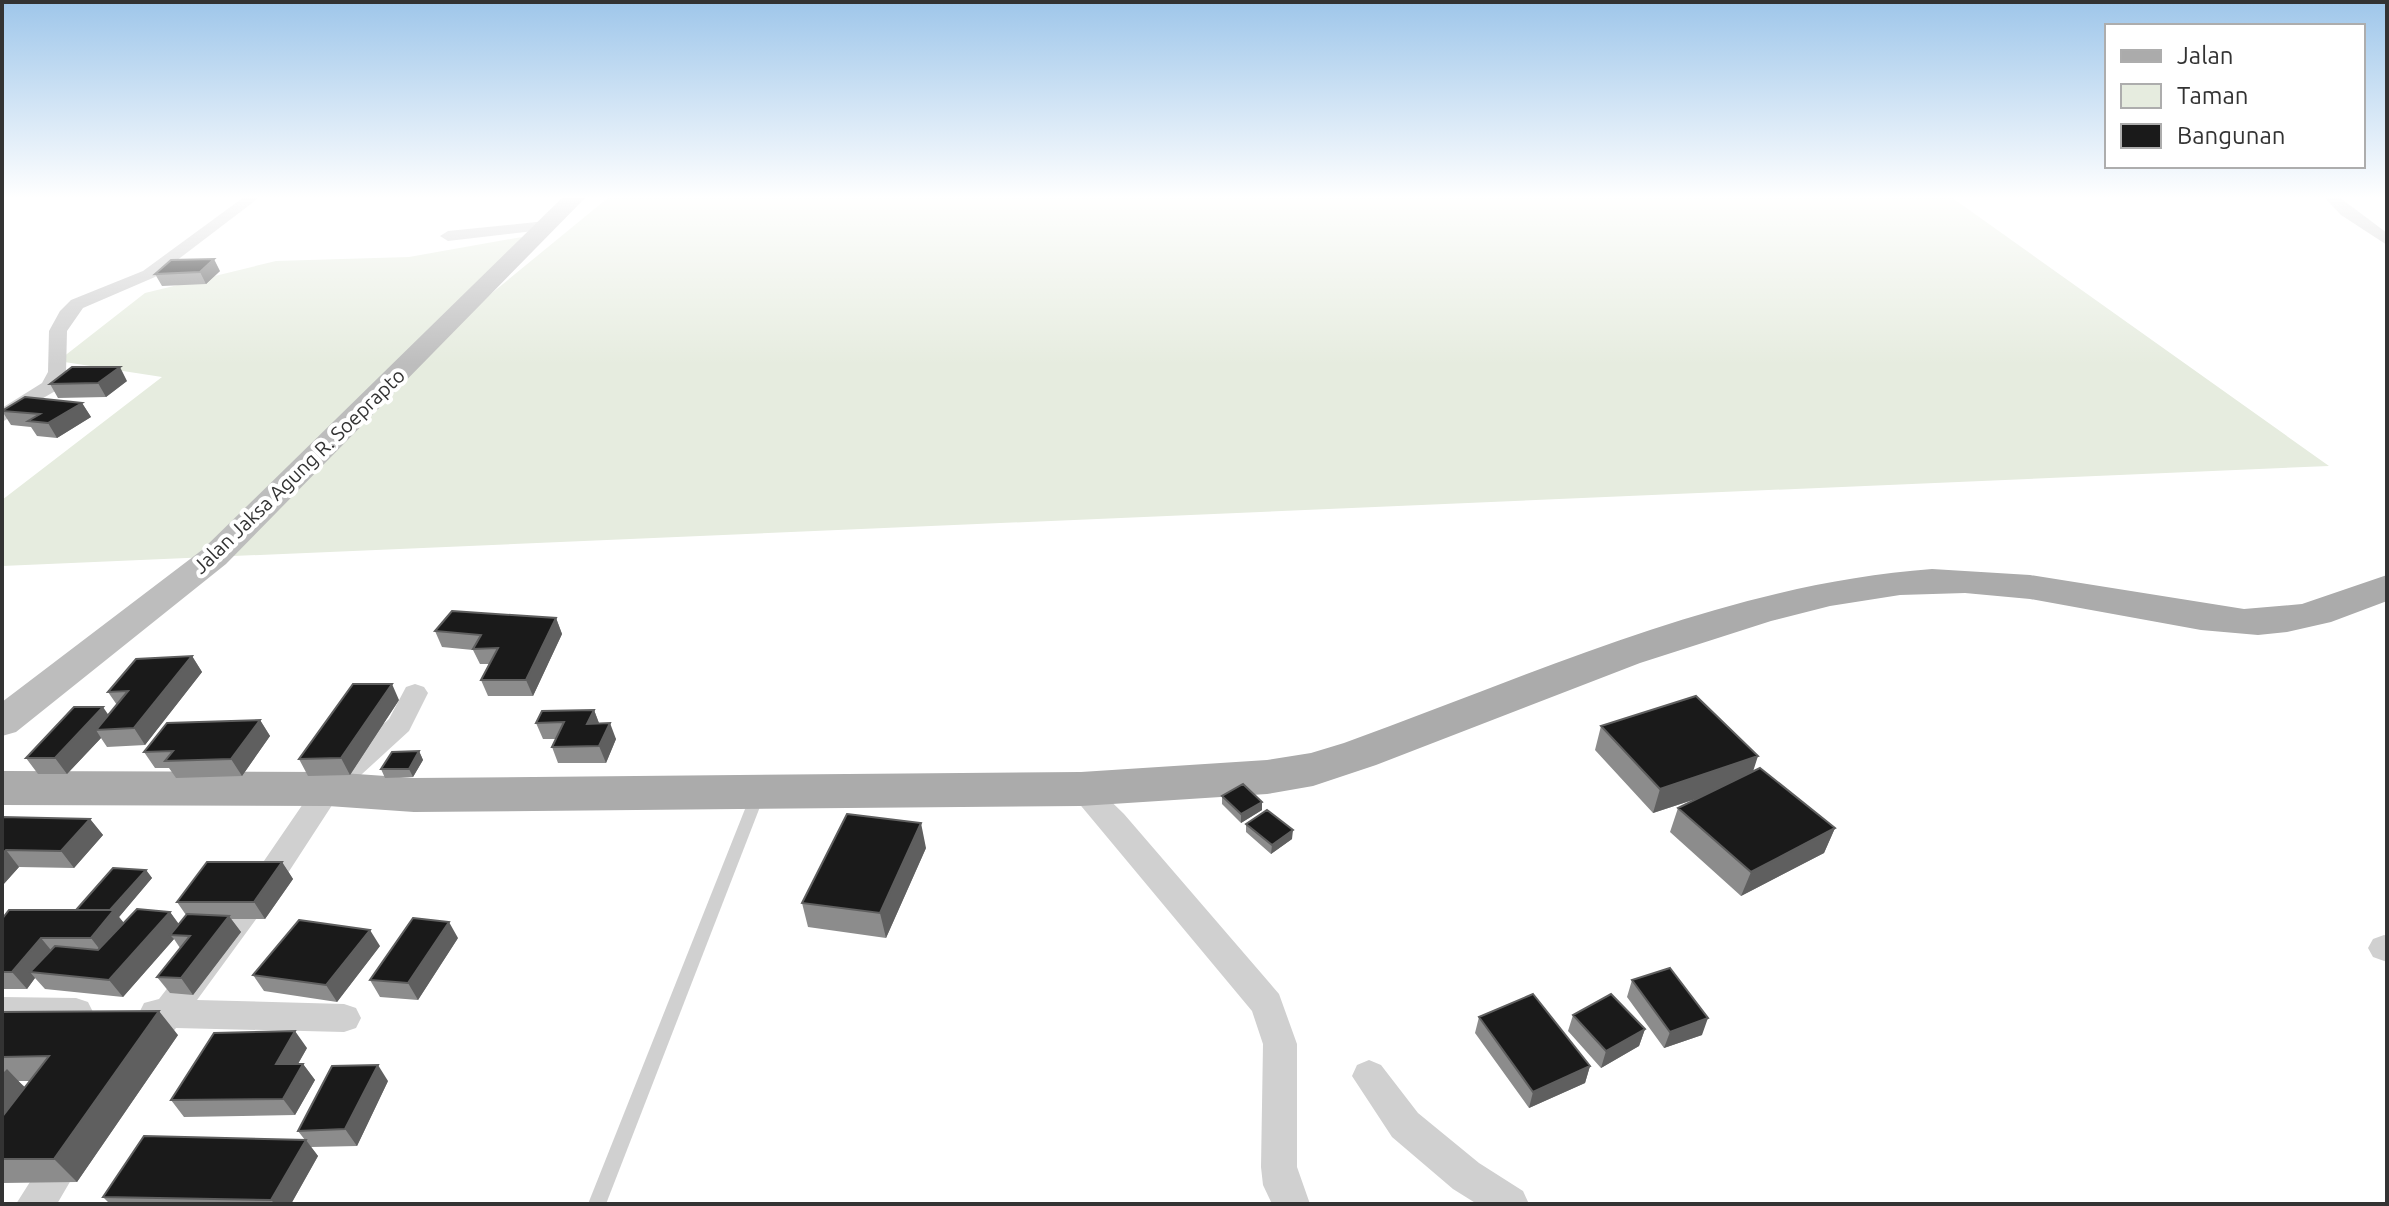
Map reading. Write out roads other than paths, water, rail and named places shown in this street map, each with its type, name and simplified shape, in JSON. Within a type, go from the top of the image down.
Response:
[{"type":"main road","points":[[2,788],[328,789],[414,795],[758,794],[1081,789],[1267,777],[1313,769],[1710,624],[1823,596],[1901,583],[1960,582],[2026,586],[2218,620],[2268,622],[2312,616],[2387,587]]},
{"type":"street","points":[[2,416],[50,386],[57,372],[58,331],[66,315],[77,304],[149,274],[174,253]]},
{"type":"street","name":"Jalan Jaksa Agung R. Soeprapto","points":[[2,722],[214,557],[519,253]]},
{"type":"street","points":[[131,1064],[262,888],[328,789],[400,724],[415,693]]},
{"type":"street","points":[[1081,789],[1114,822],[1267,1004],[1280,1044],[1279,1167],[1282,1185],[1291,1204]]},
{"type":"street","points":[[2,1011],[344,1018]]},
{"type":"street","points":[[1369,1076],[1405,1125],[1466,1176],[1510,1204]]},
{"type":"street","points":[[35,1204],[87,1128]]},
{"type":"lane","points":[[597,1204],[758,794]]}]
